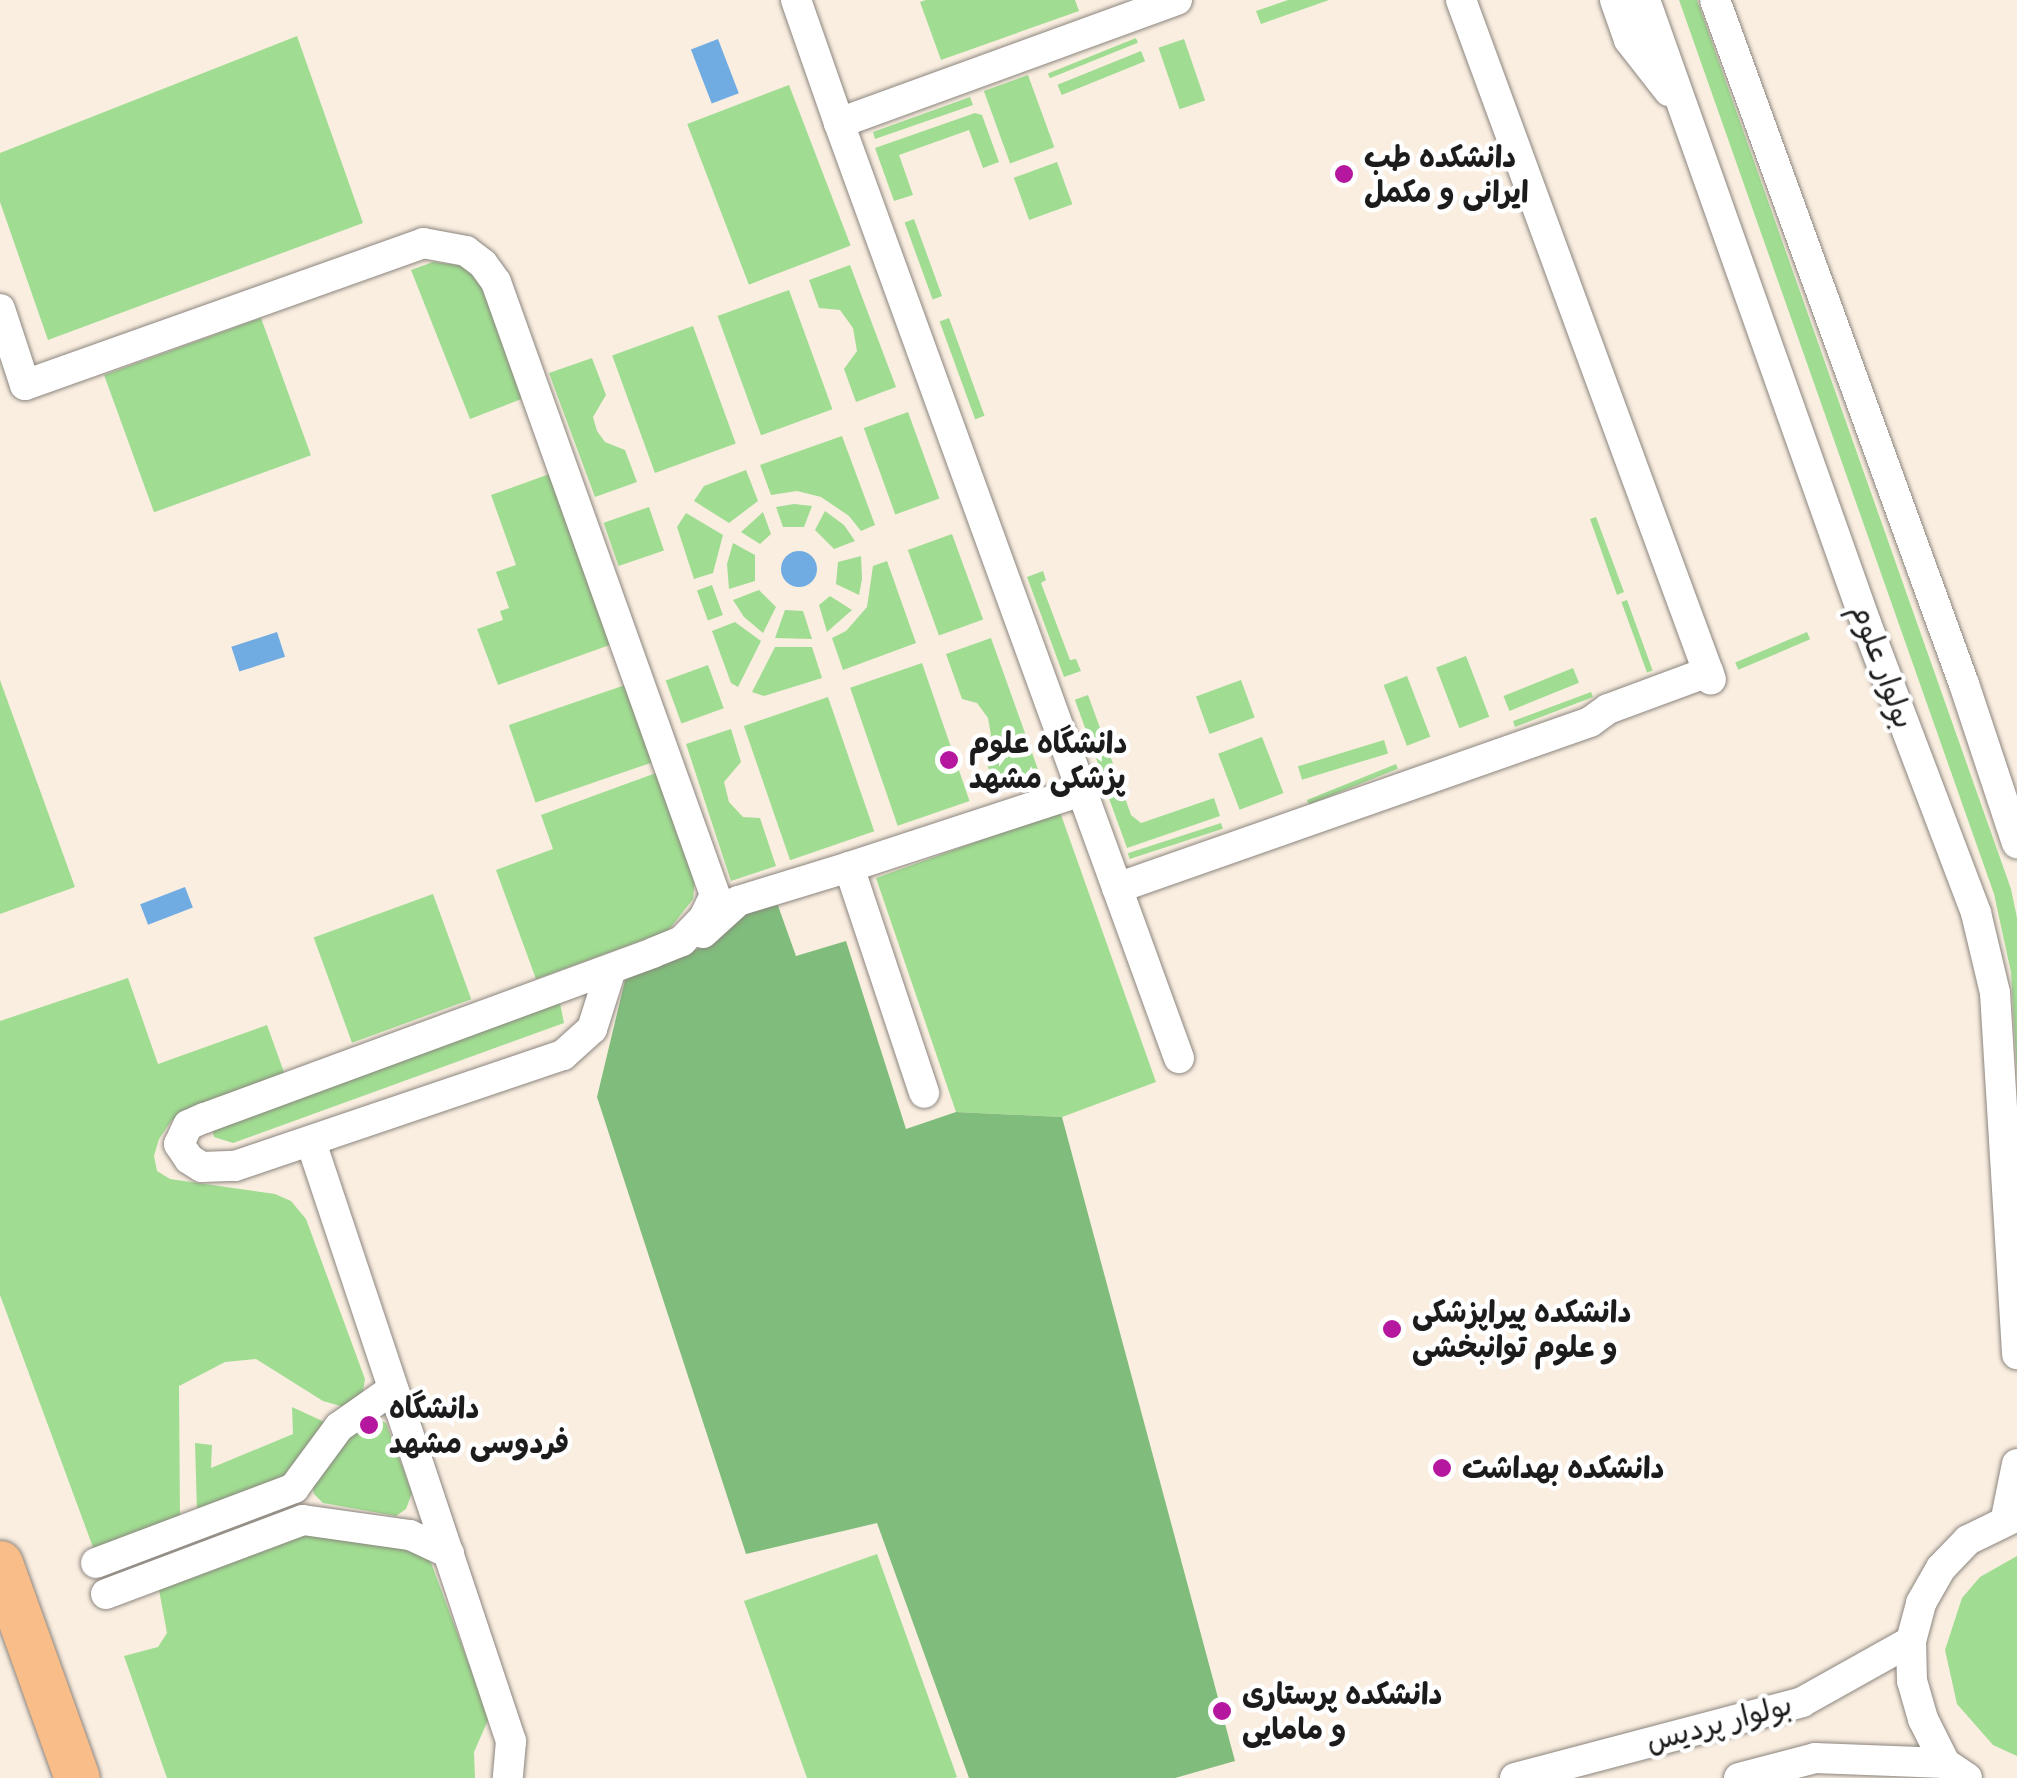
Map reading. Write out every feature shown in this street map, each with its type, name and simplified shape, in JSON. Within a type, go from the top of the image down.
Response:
[{"type":"highway","points":[[0,1564],[77,1778]]},
{"type":"street","points":[[796,0],[1178,1058]]},
{"type":"street","points":[[838,123],[1177,0]]},
{"type":"street","points":[[1115,882],[1590,722],[1608,709],[1710,676],[1461,0]]},
{"type":"street","points":[[1615,0],[1630,40],[1686,113]]},
{"type":"street","name":"بولوار علوم","points":[[1645,0],[1866,623],[1976,913],[1994,994],[2017,1354]]},
{"type":"street","points":[[1714,0],[1964,684],[2017,843]]},
{"type":"street","points":[[0,308],[25,385],[423,243],[466,250],[484,264],[496,282],[727,898]]},
{"type":"street","points":[[612,968],[592,1029],[563,1055],[220,1170],[189,1159],[179,1144],[188,1125],[204,1118],[682,941],[727,898],[848,867],[1082,791]]},
{"type":"street","points":[[848,867],[924,1092]]},
{"type":"street","points":[[311,1142],[511,1741],[508,1778]]},
{"type":"street","points":[[96,1563],[294,1488],[339,1426],[394,1389]]},
{"type":"street","points":[[1956,1770],[1916,1694],[1912,1641],[1921,1603],[1941,1568],[1968,1540],[2011,1517],[2017,1464]]},
{"type":"street","points":[[294,1488],[303,1520]]},
{"type":"street","points":[[106,1594],[303,1520],[410,1535],[448,1554]]},
{"type":"street","name":"بولوار پردیس","points":[[1515,1778],[1802,1702],[1912,1641]]},
{"type":"street","name":"بولوار پردیس","points":[[1739,1778],[1815,1758],[1956,1770]]},
{"type":"green space","points":[[1075,0],[1079,11],[941,60],[920,2]]},
{"type":"green space","points":[[1288,0],[1329,0],[1261,24],[1256,11]]},
{"type":"green space","points":[[1679,0],[1697,0],[2011,889],[2017,918],[2017,1076],[2011,972],[1994,894]]},
{"type":"green space","points":[[297,36],[363,223],[48,340],[0,202],[0,153]]},
{"type":"green space","points":[[1136,38],[1138,43],[1050,78],[1048,74]]},
{"type":"green space","points":[[1184,39],[1205,100],[1180,109],[1158,48]]},
{"type":"green space","points":[[1141,51],[1145,61],[1062,95],[1058,85]]},
{"type":"green space","points":[[1028,75],[1054,147],[1010,163],[984,91]]},
{"type":"green space","points":[[789,85],[851,246],[749,285],[687,124]]},
{"type":"green space","points":[[970,97],[973,105],[875,139],[873,132]]},
{"type":"green space","points":[[975,113],[982,115],[999,162],[983,168],[969,130],[899,155],[913,195],[894,201],[875,148]]},
{"type":"green space","points":[[1057,162],[1072,204],[1029,220],[1014,178]]},
{"type":"green space","points":[[914,219],[942,296],[933,299],[905,222]]},
{"type":"green space","points":[[433,262],[465,266],[477,276],[529,396],[470,419],[411,270]]},
{"type":"green space","points":[[850,265],[896,387],[856,402],[844,369],[857,351],[853,328],[840,310],[819,308],[809,280]]},
{"type":"green space","points":[[789,290],[832,409],[761,435],[718,316]]},
{"type":"green space","points":[[261,318],[311,455],[154,512],[104,375]]},
{"type":"green space","points":[[949,318],[985,416],[975,419],[940,321]]},
{"type":"green space","points":[[693,326],[736,443],[655,473],[612,355]]},
{"type":"green space","points":[[592,358],[606,395],[593,417],[597,431],[605,442],[625,450],[637,482],[595,497],[549,373]]},
{"type":"green space","points":[[908,412],[939,498],[895,515],[864,428]]},
{"type":"green space","points":[[842,436],[875,525],[861,531],[849,516],[821,497],[797,491],[771,495],[760,465]]},
{"type":"green space","points":[[746,470],[758,501],[729,523],[694,501],[704,486]]},
{"type":"green space","points":[[555,472],[618,642],[498,685],[477,629],[503,620],[500,611],[509,608],[496,572],[516,565],[491,495]]},
{"type":"green space","points":[[812,506],[804,527],[783,527],[776,507]]},
{"type":"green space","points":[[649,507],[664,550],[619,566],[604,523]]},
{"type":"green space","points":[[825,511],[844,525],[855,541],[834,549],[815,530]]},
{"type":"green space","points":[[763,512],[771,534],[760,544],[741,532]]},
{"type":"green space","points":[[686,513],[723,535],[713,573],[694,579],[677,527]]},
{"type":"green space","points":[[1596,517],[1624,592],[1617,595],[1590,519]]},
{"type":"green space","points":[[952,534],[983,620],[939,636],[908,550]]},
{"type":"green space","points":[[733,543],[755,555],[755,581],[729,589],[727,564]]},
{"type":"green space","points":[[861,556],[859,595],[836,584],[838,562]]},
{"type":"green space","points":[[887,561],[916,643],[843,670],[832,638],[846,631],[867,607],[873,566]]},
{"type":"green space","points":[[1043,571],[1046,580],[1041,583],[1070,660],[1076,659],[1081,671],[1064,677],[1027,577]]},
{"type":"green space","points":[[712,585],[723,615],[708,621],[697,590]]},
{"type":"green space","points":[[759,590],[776,607],[763,633],[744,617],[733,600]]},
{"type":"green space","points":[[830,596],[852,610],[827,632],[819,605]]},
{"type":"green space","points":[[1627,600],[1653,670],[1647,673],[1621,602]]},
{"type":"green space","points":[[785,610],[803,611],[812,639],[775,638]]},
{"type":"green space","points":[[735,622],[761,641],[738,687],[731,683],[712,631]]},
{"type":"green space","points":[[1807,632],[1810,639],[1738,670],[1735,662]]},
{"type":"green space","points":[[991,638],[1040,775],[996,790],[982,750],[991,735],[988,718],[977,703],[962,699],[946,654]]},
{"type":"green space","points":[[775,647],[812,647],[822,678],[764,696],[752,692]]},
{"type":"green space","points":[[1466,656],[1489,717],[1459,728],[1436,667]]},
{"type":"green space","points":[[922,663],[970,801],[898,826],[850,688]]},
{"type":"green space","points":[[708,665],[724,708],[681,724],[666,680]]},
{"type":"green space","points":[[1573,668],[1579,683],[1509,711],[1503,696]]},
{"type":"green space","points":[[1407,676],[1430,737],[1407,746],[1384,685]]},
{"type":"green space","points":[[0,680],[75,887],[0,914]]},
{"type":"green space","points":[[1241,680],[1255,718],[1210,734],[1196,696]]},
{"type":"green space","points":[[628,684],[655,762],[536,803],[509,725]]},
{"type":"green space","points":[[1591,692],[1593,697],[1515,727],[1513,721]]},
{"type":"green space","points":[[1088,695],[1114,767],[1101,772],[1075,700]]},
{"type":"green space","points":[[828,697],[874,831],[790,860],[744,726]]},
{"type":"green space","points":[[731,729],[741,762],[724,782],[729,802],[743,817],[760,818],[776,866],[731,881],[686,744]]},
{"type":"green space","points":[[1262,737],[1284,793],[1240,810],[1218,754]]},
{"type":"green space","points":[[1384,740],[1388,753],[1302,780],[1298,766]]},
{"type":"green space","points":[[1396,764],[1398,769],[1309,805],[1307,800]]},
{"type":"green space","points":[[656,773],[695,878],[693,899],[668,931],[536,979],[496,870],[553,849],[541,815]]},
{"type":"green space","points":[[1122,789],[1131,815],[1141,823],[1214,798],[1220,816],[1127,848],[1107,793]]},
{"type":"green space","points":[[1060,812],[1156,1082],[1062,1117],[956,1112],[876,878]]},
{"type":"green space","points":[[1221,823],[1223,829],[1130,859],[1128,853]]},
{"type":"green space","points":[[433,894],[471,999],[352,1043],[314,937]]},
{"type":"green space","points":[[776,900],[796,956],[846,941],[906,1129],[956,1112],[1062,1117],[1235,1761],[1175,1778],[969,1778],[877,1523],[746,1554],[597,1097],[626,976],[714,943],[737,911]]},
{"type":"green space","points":[[128,978],[158,1064],[267,1025],[285,1075],[172,1120],[159,1139],[154,1156],[157,1171],[170,1179],[275,1194],[291,1201],[306,1219],[365,1379],[362,1397],[344,1407],[323,1401],[256,1359],[225,1362],[179,1386],[180,1519],[94,1550],[0,1295],[0,1021]]},
{"type":"green space","points":[[560,1003],[564,1023],[233,1143],[214,1137],[212,1129]]},
{"type":"green space","points":[[292,1407],[329,1424],[292,1478],[197,1512],[195,1443],[212,1445],[211,1468],[293,1434]]},
{"type":"green space","points":[[375,1417],[386,1423],[412,1493],[406,1509],[396,1516],[323,1503],[314,1494],[312,1484],[337,1447]]},
{"type":"green space","points":[[323,1531],[419,1547],[430,1560],[489,1718],[474,1752],[475,1778],[167,1778],[124,1656],[158,1647],[167,1633],[159,1590],[283,1539]]},
{"type":"green space","points":[[877,1554],[957,1777],[807,1778],[744,1601]]},
{"type":"green space","points":[[2017,1556],[2017,1756],[1993,1745],[1957,1704],[1945,1650],[1962,1598],[1980,1577]]},
{"type":"water","points":[[718,39],[739,93],[712,104],[691,49]]},
{"type":"water","points":[[799,551],[812,556],[817,569],[812,582],[799,587],[786,582],[781,569],[786,556]]},
{"type":"water","points":[[277,632],[285,657],[239,672],[231,647]]},
{"type":"water","points":[[185,887],[193,908],[148,925],[140,904]]},
{"type":"place","name":"دانشکده طب ایرانی و مکمل","points":[[1344,174]]},
{"type":"place","name":"دانشگاه علوم پزشکی مشهد","points":[[949,760]]},
{"type":"place","name":"دانشکده پیراپزشکی و علوم توانبخشی","points":[[1392,1329]]},
{"type":"place","name":"دانشگاه فردوسی مشهد","points":[[369,1425]]},
{"type":"place","name":"دانشکده بهداشت","points":[[1442,1468]]},
{"type":"place","name":"دانشکده پرستاری و مامایی","points":[[1222,1711]]}]
